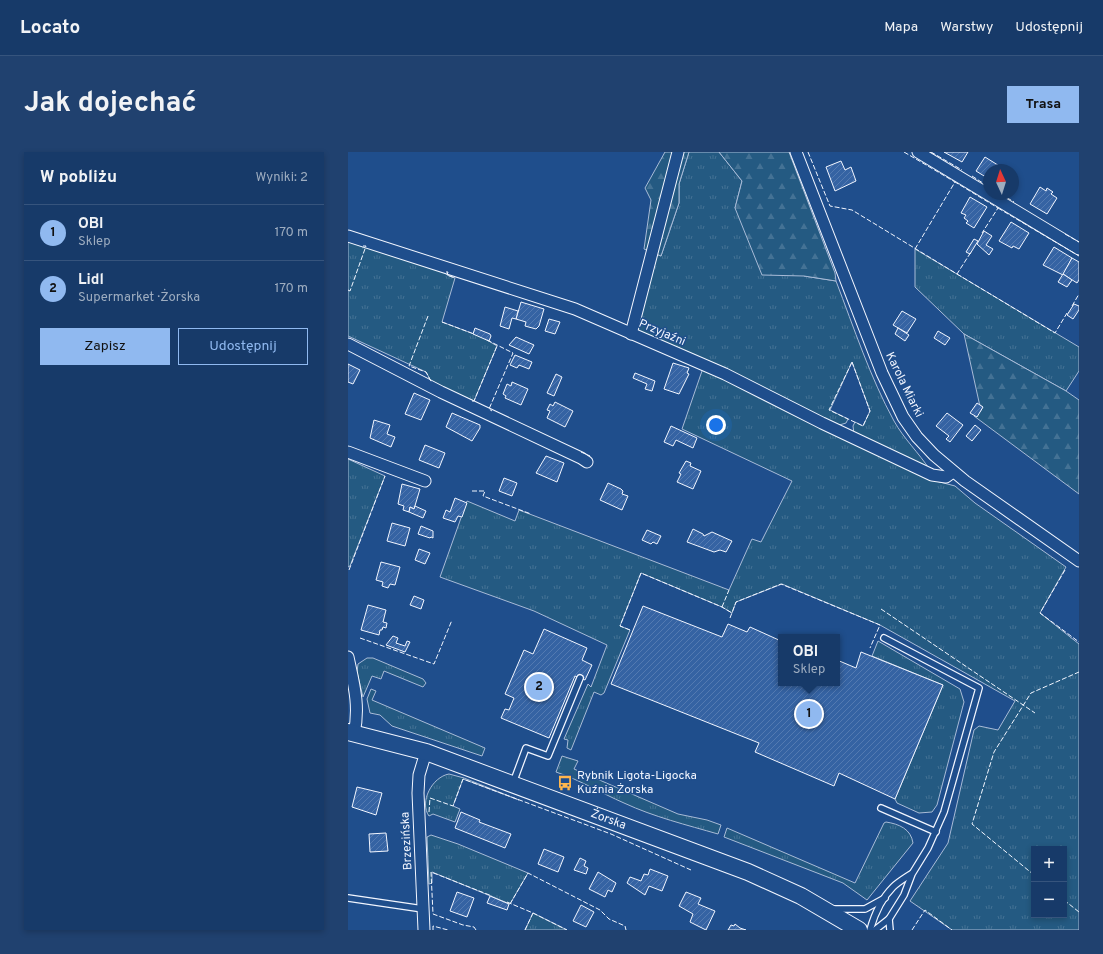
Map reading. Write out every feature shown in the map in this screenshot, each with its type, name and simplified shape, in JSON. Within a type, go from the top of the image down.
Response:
[{"type":"main road","name":"Żorska","points":[[351,733],[426,752],[748,872],[824,908],[859,930]]},
{"type":"street","points":[[631,334],[678,152]]},
{"type":"street","name":"Karola Miarki","points":[[796,152],[871,347],[892,397],[903,417],[917,437],[953,472],[1079,561]]},
{"type":"street","points":[[918,152],[1079,250]]},
{"type":"street","name":"Przyjaźni","points":[[348,236],[553,301],[725,374],[822,423],[932,475],[944,477],[953,472]]},
{"type":"street","points":[[348,344],[441,392],[581,458],[586,462]]},
{"type":"street","points":[[348,452],[425,481]]},
{"type":"street","points":[[348,657],[349,669],[358,709],[351,733]]},
{"type":"street","name":"Brzezińska","points":[[424,930],[418,786],[426,752]]},
{"type":"lane","points":[[875,930],[889,919],[904,895],[912,874],[936,832],[947,803],[979,688],[884,638]]},
{"type":"lane","points":[[512,784],[526,748],[548,756],[580,678]]},
{"type":"lane","points":[[881,808],[936,832]]},
{"type":"lane","points":[[870,930],[872,920],[893,887],[912,874]]},
{"type":"lane","points":[[348,898],[423,909]]},
{"type":"lane","points":[[824,908],[865,909],[885,898]]},
{"type":"lane","points":[[889,919],[890,930]]},
{"type":"green space","points":[[665,152],[689,152],[679,184],[679,203],[661,256],[644,249],[651,200],[645,188]]},
{"type":"green space","points":[[689,152],[719,152],[742,181],[735,208],[804,276],[836,281],[885,404],[898,428],[930,470],[854,434],[853,426],[855,422],[863,426],[870,411],[852,362],[830,410],[848,419],[846,423],[836,426],[647,336],[638,330],[636,323],[654,253],[661,256],[679,203],[679,184]]},
{"type":"green space","points":[[719,152],[789,152],[835,273],[836,281],[804,276],[762,275],[735,208],[742,181]]},
{"type":"green space","points":[[348,241],[448,272],[447,275],[455,278],[442,322],[482,337],[497,346],[474,401],[432,383],[426,372],[348,336]]},
{"type":"green space","points":[[915,249],[1079,347],[1079,371],[1066,391],[964,334],[915,287]]},
{"type":"green space","points":[[964,334],[1066,391],[1079,400],[1079,494],[974,416],[981,411]]},
{"type":"green space","points":[[703,368],[936,481],[955,486],[975,503],[1066,567],[1040,613],[1079,644],[1079,930],[952,930],[910,901],[948,843],[974,730],[979,726],[998,730],[1015,701],[880,625],[782,584],[736,602],[732,613],[722,607],[641,573],[620,626],[630,630],[604,693],[601,695],[594,692],[571,750],[567,748],[568,740],[564,739],[588,684],[591,687],[607,645],[534,611],[440,577],[467,501],[515,521],[519,510],[729,590],[752,539],[761,542],[792,481],[682,429]]},
{"type":"green space","points":[[348,459],[385,476],[350,566],[348,567]]},
{"type":"green space","points":[[878,641],[960,689],[964,702],[937,805],[932,812],[919,813],[897,803],[895,799],[943,685],[872,656]]},
{"type":"green space","points":[[367,658],[373,658],[423,679],[426,683],[423,687],[384,671],[381,679],[372,676],[363,697],[357,672],[358,664]]},
{"type":"green space","points":[[371,689],[376,691],[372,700],[485,748],[482,756],[392,726],[380,715],[370,713],[367,699]]},
{"type":"green space","points":[[562,756],[578,761],[574,769],[678,814],[707,820],[721,825],[718,834],[635,808],[556,772]]},
{"type":"green space","points":[[449,774],[464,778],[519,800],[463,779],[453,806],[460,809],[455,822],[433,814],[429,816],[426,810],[426,797],[437,780]]},
{"type":"green space","points":[[886,822],[904,828],[910,834],[913,843],[867,900],[843,883],[724,837],[727,828],[855,883],[884,823]]},
{"type":"green space","points":[[431,835],[458,844],[528,873],[510,904],[432,872],[432,883],[429,884],[427,837]]},
{"type":"green space","points":[[533,913],[567,930],[525,930]]},
{"type":"building","points":[[944,152],[968,152],[962,162]]},
{"type":"building","points":[[985,157],[996,164],[983,164],[983,175],[976,171]]},
{"type":"building","points":[[841,161],[845,170],[851,167],[856,181],[835,191],[826,167]]},
{"type":"building","points":[[1040,187],[1046,191],[1047,188],[1053,192],[1051,194],[1057,198],[1047,214],[1030,204]]},
{"type":"building","points":[[970,197],[987,207],[974,228],[966,223],[968,221],[964,218],[966,215],[961,213]]},
{"type":"building","points":[[1011,222],[1029,233],[1019,249],[1013,246],[1012,248],[999,241]]},
{"type":"building","points":[[984,231],[992,236],[986,245],[993,249],[989,255],[977,244]]},
{"type":"building","points":[[974,239],[978,241],[970,254],[966,252]]},
{"type":"building","points":[[1054,247],[1072,258],[1063,275],[1043,265]]},
{"type":"building","points":[[1072,258],[1079,262],[1079,280],[1077,283],[1063,274]]},
{"type":"building","points":[[1063,274],[1072,280],[1067,287],[1058,282]]},
{"type":"building","points":[[521,302],[544,309],[539,326],[536,329],[525,326],[526,322],[516,319]]},
{"type":"building","points":[[1074,304],[1079,306],[1079,310],[1073,319],[1067,315]]},
{"type":"building","points":[[505,307],[518,311],[516,319],[512,318],[509,329],[500,326]]},
{"type":"building","points":[[902,311],[916,319],[907,333],[893,325]]},
{"type":"building","points":[[549,319],[560,322],[555,334],[545,331]]},
{"type":"building","points":[[475,328],[490,334],[491,336],[489,341],[473,334]]},
{"type":"building","points":[[898,328],[909,335],[905,341],[895,334]]},
{"type":"building","points":[[938,331],[950,338],[945,345],[934,338]]},
{"type":"building","points":[[516,337],[534,345],[529,354],[509,345]]},
{"type":"building","points":[[515,355],[532,362],[529,369],[519,365],[517,368],[510,365]]},
{"type":"building","points":[[673,363],[689,368],[687,373],[689,374],[679,394],[664,389]]},
{"type":"building","points":[[348,364],[360,370],[353,384],[348,382]]},
{"type":"building","points":[[635,373],[655,381],[652,391],[645,389],[647,384],[633,378]]},
{"type":"building","points":[[556,374],[562,377],[554,396],[547,393]]},
{"type":"building","points":[[512,382],[528,389],[521,405],[505,398],[506,396],[503,394],[507,384],[511,386]]},
{"type":"building","points":[[414,393],[430,400],[421,420],[405,414]]},
{"type":"building","points":[[555,402],[573,411],[565,427],[547,418],[550,411],[547,410],[550,404],[553,406]]},
{"type":"building","points":[[977,403],[983,407],[977,417],[970,413]]},
{"type":"building","points":[[452,413],[480,425],[480,428],[472,441],[446,427]]},
{"type":"building","points":[[947,413],[963,425],[950,442],[946,439],[949,436],[936,426]]},
{"type":"building","points":[[374,420],[390,425],[387,434],[395,437],[391,447],[370,438]]},
{"type":"building","points":[[975,425],[981,430],[972,441],[966,436]]},
{"type":"building","points":[[671,426],[697,438],[693,448],[676,440],[673,446],[664,442]]},
{"type":"building","points":[[425,445],[445,453],[439,468],[419,460]]},
{"type":"building","points":[[546,456],[564,463],[557,482],[536,473]]},
{"type":"building","points":[[686,461],[691,463],[690,466],[701,471],[693,489],[677,482],[681,474],[679,473]]},
{"type":"building","points":[[504,478],[517,483],[512,496],[499,491]]},
{"type":"building","points":[[608,483],[621,489],[623,491],[622,494],[628,496],[622,510],[600,500]]},
{"type":"building","points":[[402,484],[420,489],[414,509],[410,507],[409,512],[403,510],[404,506],[398,504]]},
{"type":"building","points":[[455,498],[467,503],[462,517],[458,516],[455,522],[443,518],[446,510],[450,512]]},
{"type":"building","points":[[415,506],[426,511],[423,518],[409,512],[410,507],[414,509]]},
{"type":"building","points":[[392,523],[410,528],[405,546],[387,541]]},
{"type":"building","points":[[421,526],[433,531],[433,538],[418,534]]},
{"type":"building","points":[[693,529],[704,536],[712,532],[732,541],[726,552],[720,550],[714,552],[687,542]]},
{"type":"building","points":[[647,530],[661,536],[657,544],[653,542],[651,544],[642,540]]},
{"type":"building","points":[[419,549],[430,553],[425,564],[415,560]]},
{"type":"building","points":[[381,562],[400,567],[395,585],[390,584],[388,588],[382,586],[383,582],[376,580]]},
{"type":"building","points":[[414,596],[424,600],[421,609],[410,605]]},
{"type":"building","points":[[368,605],[386,610],[383,622],[387,623],[386,628],[383,627],[382,630],[380,630],[379,635],[361,630]]},
{"type":"building","points":[[643,606],[722,637],[728,624],[747,632],[750,627],[778,640],[778,686],[840,686],[840,661],[856,668],[861,652],[943,685],[895,799],[839,773],[834,786],[755,752],[759,743],[611,684]]},
{"type":"building","points":[[544,629],[587,648],[582,660],[592,665],[585,680],[575,676],[549,738],[501,718],[505,709],[509,710],[514,698],[505,694],[524,650],[533,654]]},
{"type":"building","points":[[393,636],[398,638],[396,643],[405,646],[407,641],[410,642],[405,652],[386,645]]},
{"type":"building","points":[[357,787],[382,793],[376,815],[352,807]]},
{"type":"building","points":[[461,812],[480,820],[479,822],[511,834],[505,848],[455,828]]},
{"type":"building","points":[[386,833],[388,851],[370,852],[369,834]]},
{"type":"building","points":[[544,849],[564,857],[558,872],[538,864]]},
{"type":"building","points":[[580,858],[586,861],[584,866],[588,868],[586,874],[574,870]]},
{"type":"building","points":[[650,869],[668,876],[662,891],[649,886],[645,895],[627,883],[630,877],[641,881],[644,874],[648,875]]},
{"type":"building","points":[[598,872],[616,883],[612,892],[608,890],[605,897],[589,889]]},
{"type":"building","points":[[457,892],[474,898],[467,917],[450,911]]},
{"type":"building","points":[[686,892],[701,898],[698,904],[715,911],[706,930],[690,922],[693,914],[679,906]]},
{"type":"building","points":[[490,896],[509,904],[507,910],[487,903]]},
{"type":"building","points":[[581,905],[594,912],[586,927],[573,921]]},
{"type":"building","points":[[735,924],[746,930],[728,930],[731,925],[734,926]]},
{"type":"fence","points":[[808,152],[830,206],[852,210],[957,274],[971,252]]},
{"type":"fence","points":[[904,152],[955,182]]},
{"type":"fence","points":[[931,152],[962,170]]},
{"type":"fence","points":[[972,176],[983,183]]},
{"type":"fence","points":[[915,249],[955,182],[998,208],[982,233]]},
{"type":"fence","points":[[998,208],[1079,256]]},
{"type":"fence","points":[[1065,234],[1079,242]]},
{"type":"fence","points":[[348,290],[350,291],[366,246],[363,246]]},
{"type":"fence","points":[[446,272],[448,272],[447,275],[455,278]]},
{"type":"fence","points":[[957,274],[1055,333],[1067,313]]},
{"type":"fence","points":[[1072,306],[1079,294]]},
{"type":"fence","points":[[428,316],[409,366],[426,372],[432,383]]},
{"type":"fence","points":[[442,322],[474,334]]},
{"type":"fence","points":[[487,340],[513,353],[489,409],[492,411]]},
{"type":"fence","points":[[472,401],[474,401],[497,346]]},
{"type":"fence","points":[[852,362],[870,411],[863,426],[829,410],[852,362]]},
{"type":"fence","points":[[581,452],[590,456]]},
{"type":"fence","points":[[349,570],[385,476]]},
{"type":"fence","points":[[472,491],[485,491],[483,496],[531,514]]},
{"type":"fence","points":[[1065,570],[1040,613],[1079,642]]},
{"type":"fence","points":[[630,630],[620,626],[641,573],[722,607],[732,613]]},
{"type":"fence","points":[[730,618],[736,602],[781,584],[880,625],[870,648]]},
{"type":"fence","points":[[722,607],[729,590]]},
{"type":"fence","points":[[881,609],[1035,713]]},
{"type":"fence","points":[[360,638],[434,664],[452,620]]},
{"type":"fence","points":[[1031,873],[972,824],[994,752],[1031,693],[1079,672]]},
{"type":"fence","points":[[429,812],[430,798],[453,806],[463,779],[611,834],[691,870]]},
{"type":"fence","points":[[476,930],[474,927],[463,925],[433,914],[431,872],[492,896]]},
{"type":"fence","points":[[510,904],[528,873],[600,910],[609,919],[625,926],[626,930]]},
{"type":"fence","points":[[507,902],[567,930]]},
{"type":"fence","points":[[1067,902],[1079,912]]},
{"type":"fence","points":[[912,930],[925,910],[952,930]]},
{"type":"fence","points":[[525,930],[533,913]]},
{"type":"fence","points":[[433,930],[433,926],[448,930]]},
{"type":"place","name":"Lidl","points":[[539,687]]},
{"type":"place","name":"OBI","points":[[809,714]]},
{"type":"place","name":"Rybnik Ligota-Ligocka Kuźnia Żorska","points":[[565,783]]}]
